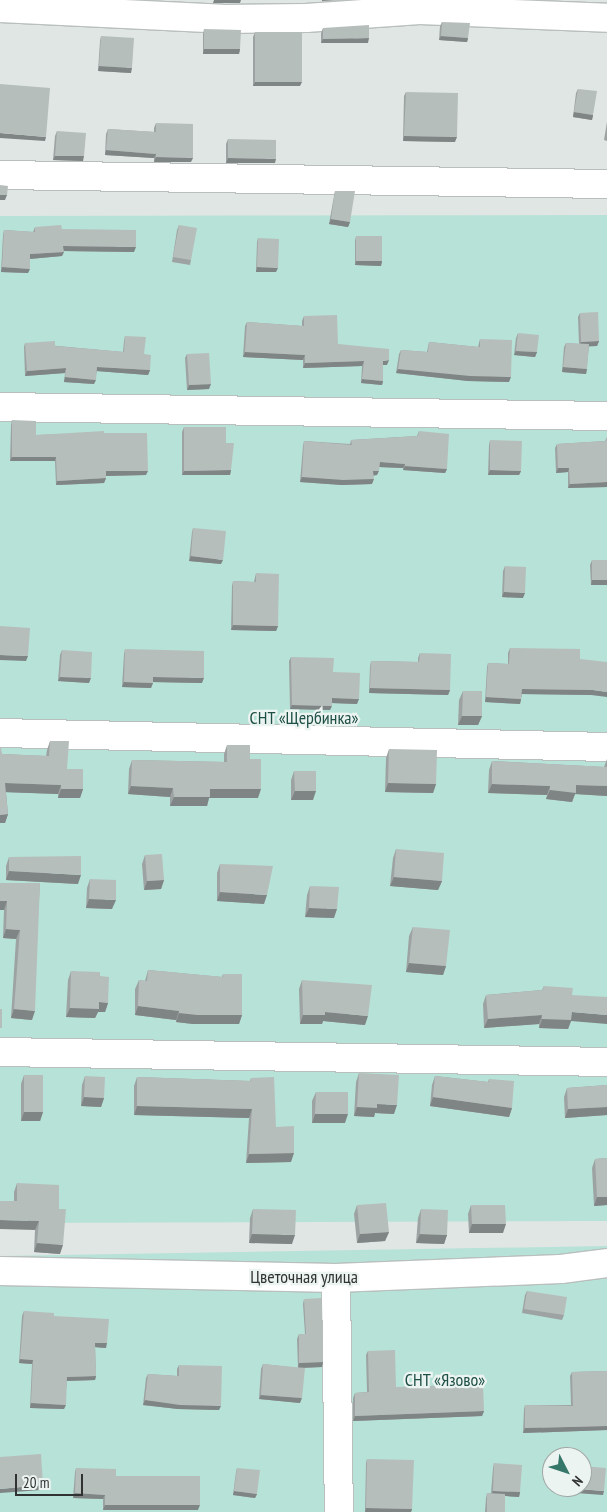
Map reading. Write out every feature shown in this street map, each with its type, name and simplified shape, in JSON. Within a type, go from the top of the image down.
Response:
[{"type":"street","points":[[0,8],[222,19],[306,18],[420,10],[607,18]]},
{"type":"street","points":[[0,175],[607,184]]},
{"type":"street","points":[[0,407],[607,416]]},
{"type":"street","points":[[0,732],[607,747]]},
{"type":"street","points":[[0,1052],[607,1062]]},
{"type":"street","name":"Цветочная улица","points":[[0,1271],[336,1278],[561,1268],[607,1263]]},
{"type":"street","points":[[336,1278],[339,1512]]},
{"type":"green space","name":"СНТ «Щербинка»","points":[[607,215],[607,1221],[0,1223],[0,216]]},
{"type":"green space","name":"СНТ «Язово»","points":[[607,1246],[607,1512],[0,1512],[0,1256]]},
{"type":"building","points":[[442,22],[470,23],[468,38],[441,36]]},
{"type":"building","points":[[369,25],[369,38],[323,39],[323,28]]},
{"type":"building","points":[[204,29],[241,30],[240,49],[204,49]]},
{"type":"building","points":[[255,32],[302,32],[302,82],[255,82]]},
{"type":"building","points":[[101,36],[134,38],[132,68],[99,66]]},
{"type":"building","points":[[0,84],[50,88],[46,137],[0,133]]},
{"type":"building","points":[[578,89],[597,91],[593,115],[574,112]]},
{"type":"building","points":[[406,92],[458,93],[457,137],[404,136]]},
{"type":"building","points":[[156,123],[193,124],[193,158],[156,157],[156,154],[106,150],[108,129],[156,132]]},
{"type":"building","points":[[57,131],[86,133],[84,156],[55,156]]},
{"type":"building","points":[[228,139],[276,140],[276,159],[228,158]]},
{"type":"building","points":[[0,185],[8,186],[7,195],[0,195]]},
{"type":"building","points":[[335,191],[355,191],[350,222],[331,219]]},
{"type":"building","points":[[61,225],[62,229],[136,230],[136,247],[63,246],[64,252],[30,254],[30,269],[2,267],[4,230],[35,232],[35,227]]},
{"type":"building","points":[[179,225],[197,228],[191,260],[173,257]]},
{"type":"building","points":[[356,236],[382,236],[382,261],[356,261]]},
{"type":"building","points":[[258,238],[279,239],[278,268],[257,267]]},
{"type":"building","points":[[598,312],[599,341],[581,342],[580,313]]},
{"type":"building","points":[[337,315],[338,344],[389,349],[389,360],[383,361],[383,381],[362,379],[364,361],[305,363],[305,355],[245,352],[247,322],[304,326],[304,316]]},
{"type":"building","points":[[518,333],[539,335],[537,352],[516,351]]},
{"type":"building","points":[[125,336],[146,337],[144,354],[151,355],[150,370],[97,367],[96,380],[65,377],[66,368],[27,371],[25,343],[55,341],[55,346],[124,352]]},
{"type":"building","points":[[480,339],[512,340],[511,377],[470,376],[398,369],[401,350],[428,352],[429,342],[480,347]]},
{"type":"building","points":[[566,343],[589,344],[587,369],[563,367]]},
{"type":"building","points":[[209,353],[211,384],[189,385],[187,354]]},
{"type":"building","points":[[12,420],[36,421],[36,435],[104,431],[104,433],[147,433],[148,471],[106,471],[106,478],[57,481],[56,457],[12,457]]},
{"type":"building","points":[[184,427],[226,427],[226,443],[234,443],[231,470],[184,471]]},
{"type":"building","points":[[419,431],[449,434],[447,469],[380,462],[379,471],[373,471],[374,479],[343,480],[302,477],[304,441],[352,445],[351,440],[418,436]]},
{"type":"building","points":[[607,437],[607,482],[570,484],[569,468],[558,468],[557,444],[606,441]]},
{"type":"building","points":[[490,440],[522,441],[521,471],[490,470]]},
{"type":"building","points":[[193,528],[226,531],[223,560],[191,556]]},
{"type":"building","points":[[592,560],[607,560],[607,580],[592,580]]},
{"type":"building","points":[[505,566],[526,567],[525,593],[504,592]]},
{"type":"building","points":[[256,573],[279,574],[278,626],[233,625],[233,581],[256,582]]},
{"type":"building","points":[[0,626],[30,628],[28,656],[0,655]]},
{"type":"building","points":[[510,648],[580,649],[580,659],[607,662],[607,692],[593,690],[522,689],[521,699],[486,697],[488,663],[509,664]]},
{"type":"building","points":[[125,649],[204,651],[204,678],[153,677],[153,683],[124,682]]},
{"type":"building","points":[[62,650],[92,652],[91,678],[60,677]]},
{"type":"building","points":[[420,653],[451,654],[450,690],[370,688],[371,661],[419,662]]},
{"type":"building","points":[[291,657],[334,658],[333,672],[360,673],[359,699],[332,698],[332,706],[292,705]]},
{"type":"building","points":[[463,691],[482,691],[482,716],[462,716]]},
{"type":"building","points":[[50,741],[69,741],[67,769],[83,769],[83,789],[61,789],[61,785],[5,783],[8,814],[0,815],[0,748],[2,754],[49,756]]},
{"type":"building","points":[[227,745],[250,745],[250,759],[261,759],[261,789],[210,789],[210,797],[174,797],[173,788],[131,786],[132,760],[227,762]]},
{"type":"building","points":[[389,749],[437,750],[436,784],[388,783]]},
{"type":"building","points":[[492,761],[607,767],[607,786],[576,785],[576,793],[550,790],[550,786],[492,784]]},
{"type":"building","points":[[294,771],[316,771],[316,791],[295,791]]},
{"type":"building","points":[[396,849],[444,853],[442,881],[394,877]]},
{"type":"building","points":[[162,854],[164,880],[147,881],[145,855]]},
{"type":"building","points":[[81,856],[81,875],[9,871],[9,857]]},
{"type":"building","points":[[220,864],[273,866],[267,895],[220,892]]},
{"type":"building","points":[[90,879],[116,880],[116,900],[89,899]]},
{"type":"building","points":[[0,883],[40,883],[35,1011],[14,1009],[20,930],[6,929],[7,901],[0,901]]},
{"type":"building","points":[[310,886],[339,887],[337,909],[309,908]]},
{"type":"building","points":[[413,927],[450,930],[446,966],[409,963]]},
{"type":"building","points":[[148,970],[223,977],[223,974],[242,974],[242,1015],[197,1015],[138,1006],[139,980],[147,981]]},
{"type":"building","points":[[71,971],[100,972],[100,976],[109,977],[108,1003],[99,1002],[99,1009],[70,1008]]},
{"type":"building","points":[[302,980],[372,985],[368,1016],[325,1012],[325,1015],[303,1015]]},
{"type":"building","points":[[544,986],[573,988],[572,995],[607,997],[607,1015],[572,1012],[571,1020],[542,1019],[542,1015],[488,1019],[486,995],[543,990]]},
{"type":"building","points":[[0,1009],[2,1009],[2,1028],[0,1028]]},
{"type":"building","points":[[359,1073],[399,1075],[397,1105],[377,1104],[377,1108],[357,1107]]},
{"type":"building","points":[[24,1075],[43,1075],[43,1112],[24,1112]]},
{"type":"building","points":[[85,1076],[105,1077],[104,1098],[84,1097]]},
{"type":"building","points":[[435,1076],[489,1082],[489,1079],[514,1081],[512,1108],[433,1097]]},
{"type":"building","points":[[137,1077],[251,1081],[251,1078],[274,1077],[276,1127],[294,1126],[294,1153],[249,1154],[252,1109],[137,1106]]},
{"type":"building","points":[[607,1085],[607,1107],[568,1109],[567,1088]]},
{"type":"building","points":[[316,1092],[348,1092],[348,1114],[315,1114]]},
{"type":"building","points":[[607,1158],[607,1197],[597,1197],[595,1159]]},
{"type":"building","points":[[17,1183],[59,1185],[59,1209],[66,1209],[63,1245],[37,1243],[39,1221],[0,1220],[0,1201],[17,1201]]},
{"type":"building","points":[[386,1203],[389,1232],[360,1234],[357,1205]]},
{"type":"building","points":[[471,1205],[505,1205],[506,1224],[472,1224]]},
{"type":"building","points":[[253,1209],[296,1210],[295,1235],[252,1234]]},
{"type":"building","points":[[421,1209],[448,1210],[447,1235],[420,1234]]},
{"type":"building","points":[[527,1291],[567,1297],[564,1315],[524,1309]]},
{"type":"building","points":[[322,1298],[323,1362],[299,1363],[299,1334],[306,1334],[304,1299]]},
{"type":"building","points":[[24,1311],[54,1313],[54,1316],[109,1319],[107,1343],[95,1343],[96,1376],[67,1377],[66,1405],[31,1403],[33,1360],[20,1359]]},
{"type":"building","points":[[395,1350],[396,1387],[483,1384],[484,1411],[355,1416],[355,1393],[369,1392],[368,1351]]},
{"type":"building","points":[[263,1364],[305,1368],[302,1398],[261,1395]]},
{"type":"building","points":[[179,1365],[222,1366],[221,1406],[180,1405],[145,1400],[148,1374],[179,1376]]},
{"type":"building","points":[[607,1371],[607,1426],[525,1428],[525,1405],[573,1406],[572,1372]]},
{"type":"building","points":[[41,1454],[43,1485],[0,1489],[0,1457]]},
{"type":"building","points":[[367,1459],[414,1460],[412,1509],[366,1508]]},
{"type":"building","points":[[494,1463],[522,1465],[520,1492],[493,1491]]},
{"type":"building","points":[[592,1467],[606,1468],[604,1491],[592,1490]]},
{"type":"building","points":[[76,1468],[116,1469],[116,1476],[200,1476],[200,1505],[105,1505],[105,1495],[75,1493]]},
{"type":"building","points":[[237,1468],[260,1470],[257,1494],[234,1491]]},
{"type":"building","points":[[487,1493],[505,1494],[505,1512],[487,1512]]}]
